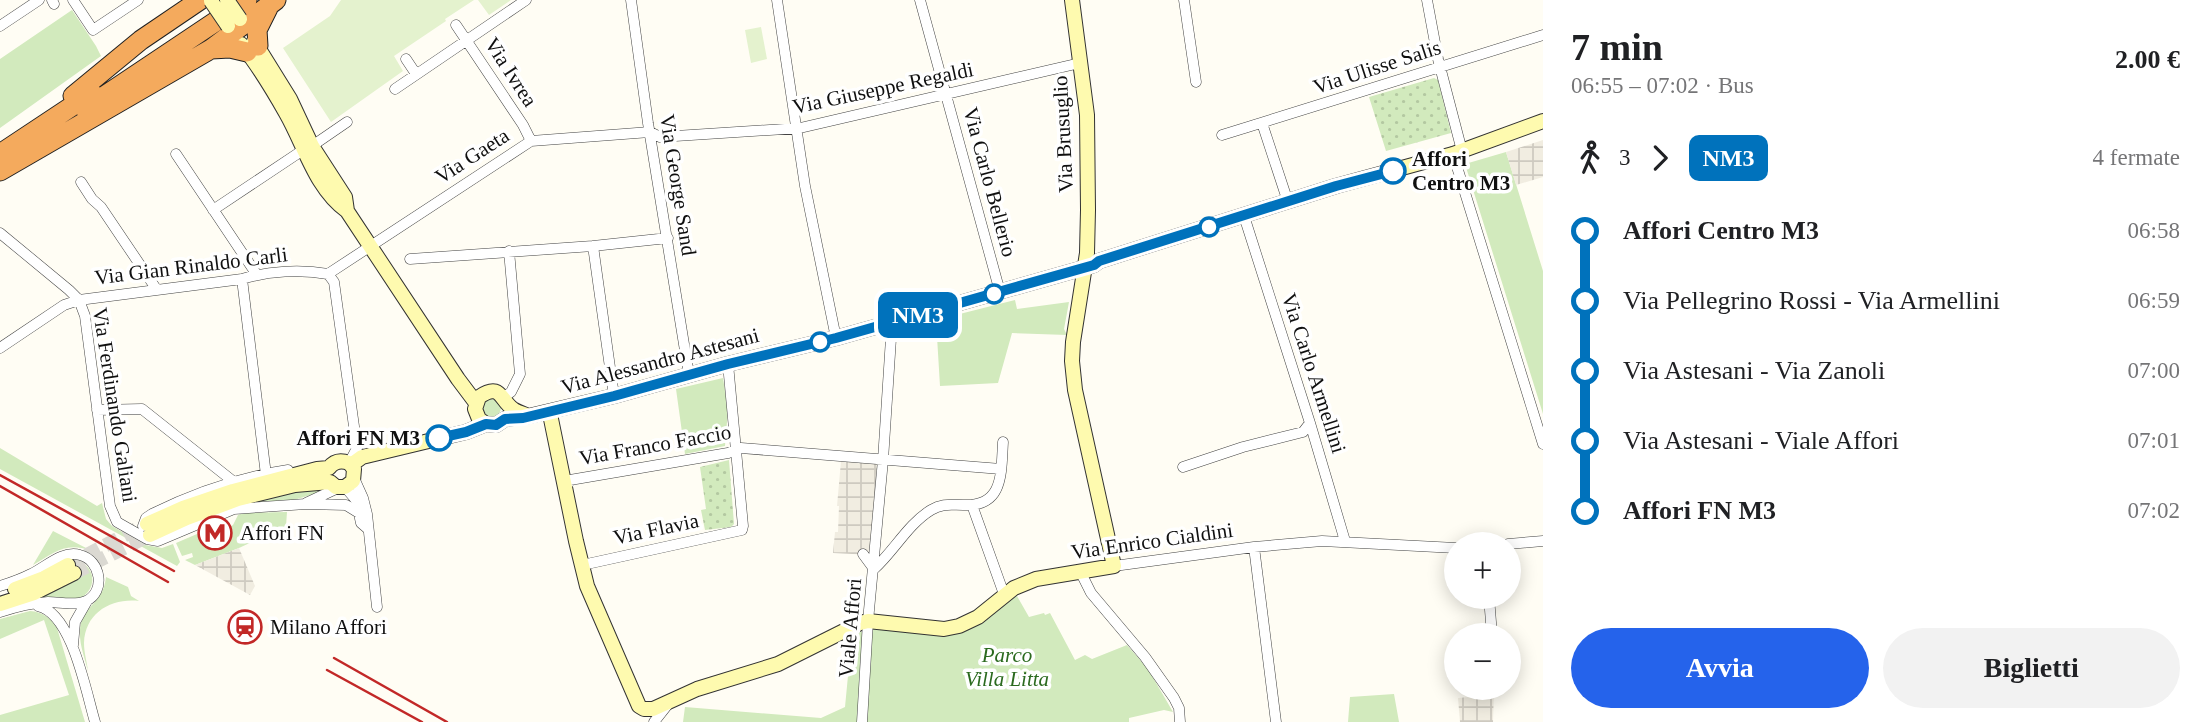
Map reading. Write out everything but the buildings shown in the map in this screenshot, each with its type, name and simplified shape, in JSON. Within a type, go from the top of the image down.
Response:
[{"type":"highway","points":[[36,130],[112,63],[185,6],[225,12],[272,3]]},
{"type":"highway","points":[[0,172],[211,49],[253,49],[257,30],[272,3]]},
{"type":"highway","points":[[211,49],[225,12]]},
{"type":"highway","points":[[0,154],[225,12]]},
{"type":"highway","points":[[0,166],[112,85]]},
{"type":"main road","name":"Via Brusuglio","points":[[1072,0],[1087,115],[1088,210],[1086,267],[1072,361],[1075,390],[1114,566]]},
{"type":"main road","points":[[225,12],[253,49],[336,203],[347,211],[480,409]]},
{"type":"main road","name":"Via Alessandro Astesani","points":[[480,409],[496,425],[505,419],[614,396],[728,364],[836,338],[1086,267],[1336,186],[1458,152],[1543,121]]},
{"type":"main road","points":[[148,533],[183,508],[233,491],[341,474],[362,457],[462,432],[491,392],[506,401],[511,408],[529,416]]},
{"type":"main road","points":[[505,419],[508,415],[506,401]]},
{"type":"main road","points":[[547,412],[551,419],[580,560],[596,607],[639,706],[650,709],[711,684],[778,664],[868,621]]},
{"type":"main road","name":"Via Enrico Cialdini","points":[[868,621],[948,628],[978,617],[1014,588],[1036,579],[1114,566]]},
{"type":"main road","points":[[0,594],[71,569],[48,587],[0,604]]},
{"type":"street","points":[[0,26],[39,0]]},
{"type":"street","points":[[73,0],[93,30],[138,0]]},
{"type":"street","points":[[395,89],[526,0]]},
{"type":"street","name":"Via George Sand","points":[[631,0],[689,375]]},
{"type":"street","points":[[776,0],[805,186],[836,338]]},
{"type":"street","name":"Via Carlo Bellerio","points":[[920,0],[1000,292]]},
{"type":"street","points":[[1184,0],[1196,82]]},
{"type":"street","points":[[1427,0],[1458,152],[1543,444]]},
{"type":"street","name":"Via Ivrea","points":[[456,25],[531,141]]},
{"type":"street","name":"Via Ulisse Salis","points":[[1222,135],[1543,35]]},
{"type":"street","points":[[406,59],[416,74]]},
{"type":"street","name":"Via Giuseppe Regaldi","points":[[650,132],[660,137],[796,128],[1080,63]]},
{"type":"street","points":[[213,210],[348,122]]},
{"type":"street","points":[[1262,123],[1288,202]]},
{"type":"street","name":"Via Gaeta","points":[[369,245],[531,141],[650,132]]},
{"type":"street","points":[[176,154],[257,275]]},
{"type":"street","points":[[80,182],[101,207],[157,290]]},
{"type":"street","name":"Via Carlo Armellini","points":[[1244,216],[1345,541]]},
{"type":"street","name":"Via Gian Rinaldo Carli","points":[[0,233],[79,300],[257,275],[313,271],[328,274]]},
{"type":"street","points":[[410,259],[593,246],[668,237]]},
{"type":"street","points":[[306,504],[341,474],[357,448],[334,282],[328,274],[369,245]]},
{"type":"street","points":[[593,246],[614,396]]},
{"type":"street","points":[[506,401],[520,374],[509,251]]},
{"type":"street","points":[[242,279],[266,475]]},
{"type":"street","points":[[0,348],[64,305],[79,300]]},
{"type":"street","name":"Via Ferdinando Galiani","points":[[79,300],[85,316],[113,515],[117,522],[148,533]]},
{"type":"street","points":[[874,569],[875,522],[891,323]]},
{"type":"street","points":[[728,364],[735,451]]},
{"type":"street","points":[[97,410],[142,409],[234,482]]},
{"type":"street","points":[[1183,467],[1243,447],[1303,432],[1310,423]]},
{"type":"street","points":[[1003,442],[1002,469],[996,492],[986,502],[972,505],[1005,597]]},
{"type":"street","name":"Via Franco Faccio","points":[[566,489],[570,480],[741,448],[880,462],[1002,469]]},
{"type":"street","name":"Via Flavia","points":[[580,560],[587,564],[742,530],[735,451]]},
{"type":"street","points":[[359,513],[346,505],[306,504],[234,509],[164,540],[158,541],[148,533],[144,534],[144,522],[152,514],[189,496],[234,482],[285,470],[341,474],[363,498],[377,607]]},
{"type":"street","points":[[341,474],[356,500],[361,523],[368,529]]},
{"type":"street","name":"Viale Affori","points":[[862,722],[874,569],[915,523],[933,509],[950,504],[972,505]]},
{"type":"street","name":"Via Enrico Cialdini","points":[[1114,566],[1254,547],[1345,541],[1444,547]]},
{"type":"street","points":[[1521,543],[1543,541]]},
{"type":"street","points":[[1254,547],[1276,722]]},
{"type":"street","points":[[0,586],[28,576],[66,555],[78,554],[90,559],[99,576],[97,589],[75,622],[73,649]]},
{"type":"street","points":[[863,554],[874,569]]},
{"type":"street","points":[[1081,573],[1091,593],[1145,657],[1174,698],[1179,708],[1180,722]]},
{"type":"street","points":[[0,612],[47,602],[87,601]]},
{"type":"street","points":[[30,605],[43,607],[54,614],[73,649],[94,722]]},
{"type":"street","points":[[654,722],[671,699]]},
{"type":"street","points":[[639,706],[643,722]]},
{"type":"green space","points":[[341,0],[474,0],[394,56],[403,71],[331,122],[283,48],[330,16]]},
{"type":"green space","points":[[478,0],[511,0],[489,15]]},
{"type":"green space","points":[[72,10],[101,56],[0,128],[0,59]]},
{"type":"green space","points":[[761,27],[767,59],[751,63],[745,30]]},
{"type":"green space","points":[[1434,78],[1438,80],[1451,133],[1386,151],[1369,97]]},
{"type":"green space","points":[[1506,152],[1543,271],[1543,414],[1465,164]]},
{"type":"green space","points":[[1015,300],[1017,309],[1069,302],[1064,329],[1067,335],[1012,333],[998,383],[940,386],[936,320]]},
{"type":"green space","points":[[723,378],[728,410],[725,446],[685,454],[676,389]]},
{"type":"green space","points":[[492,399],[498,402],[501,408],[498,414],[492,417],[486,414],[483,408],[486,402]]},
{"type":"green space","points":[[0,448],[97,506],[102,503],[106,519],[112,526],[145,545],[162,548],[173,544],[180,562],[177,566],[0,469]]},
{"type":"green space","points":[[729,460],[734,524],[731,527],[705,530],[701,510],[706,509],[700,467]]},
{"type":"green space","points":[[298,488],[327,490],[294,500],[254,502]]},
{"type":"green space","points":[[287,512],[286,526],[195,565],[185,560],[193,557],[192,553],[182,556],[176,543],[218,525],[226,529],[243,513]]},
{"type":"green space","points":[[53,531],[90,550],[66,548],[33,565]]},
{"type":"green space","points":[[64,561],[80,561],[90,570],[92,582],[86,594],[79,599],[19,603]]},
{"type":"green space","points":[[106,577],[128,587],[131,596],[139,601],[110,605],[94,616],[89,623],[84,643],[88,671],[80,641],[81,625],[87,611],[102,592]]},
{"type":"green space","name":"Parco Villa Litta","points":[[1017,596],[1029,617],[1050,613],[1075,660],[1085,655],[1092,659],[1127,645],[1148,669],[1173,712],[1164,710],[1129,718],[1129,722],[683,722],[685,707],[821,718],[845,707],[852,634],[877,628],[964,629]]},
{"type":"green space","points":[[30,611],[46,616],[57,628],[85,722],[0,722],[0,715],[69,695],[44,620],[0,639],[0,619]]},
{"type":"green space","points":[[1394,694],[1399,722],[1348,722],[1350,697]]},
{"type":"shaded area","points":[[1543,140],[1543,177],[1516,185],[1506,152]]},
{"type":"shaded area","points":[[841,461],[877,464],[871,555],[833,553],[835,532],[838,532]]},
{"type":"shaded area","points":[[239,548],[255,586],[250,595],[195,565]]},
{"type":"shaded area","points":[[1458,700],[1494,700],[1493,722],[1460,722]]},
{"type":"tunnel","points":[[68,565],[144,525]]},
{"type":"tunnel","points":[[74,573],[150,535]]},
{"type":"railway","points":[[0,475],[174,571]]},
{"type":"railway","points":[[0,486],[168,582]]},
{"type":"railway","points":[[334,658],[447,722]]},
{"type":"railway","points":[[327,670],[422,722]]},
{"type":"bus line","name":"NM3","points":[[439,438],[486,424],[496,425],[505,419],[523,418],[614,396],[891,323],[1094,265],[1099,261],[1336,186],[1393,171]]},
{"type":"place","name":"Affori Centro M3","points":[[1393,171]]},
{"type":"place","name":"Affori FN M3","points":[[439,438]]},
{"type":"place","name":"Affori FN","points":[[215,533]]},
{"type":"place","name":"Milano Affori","points":[[245,627]]}]
